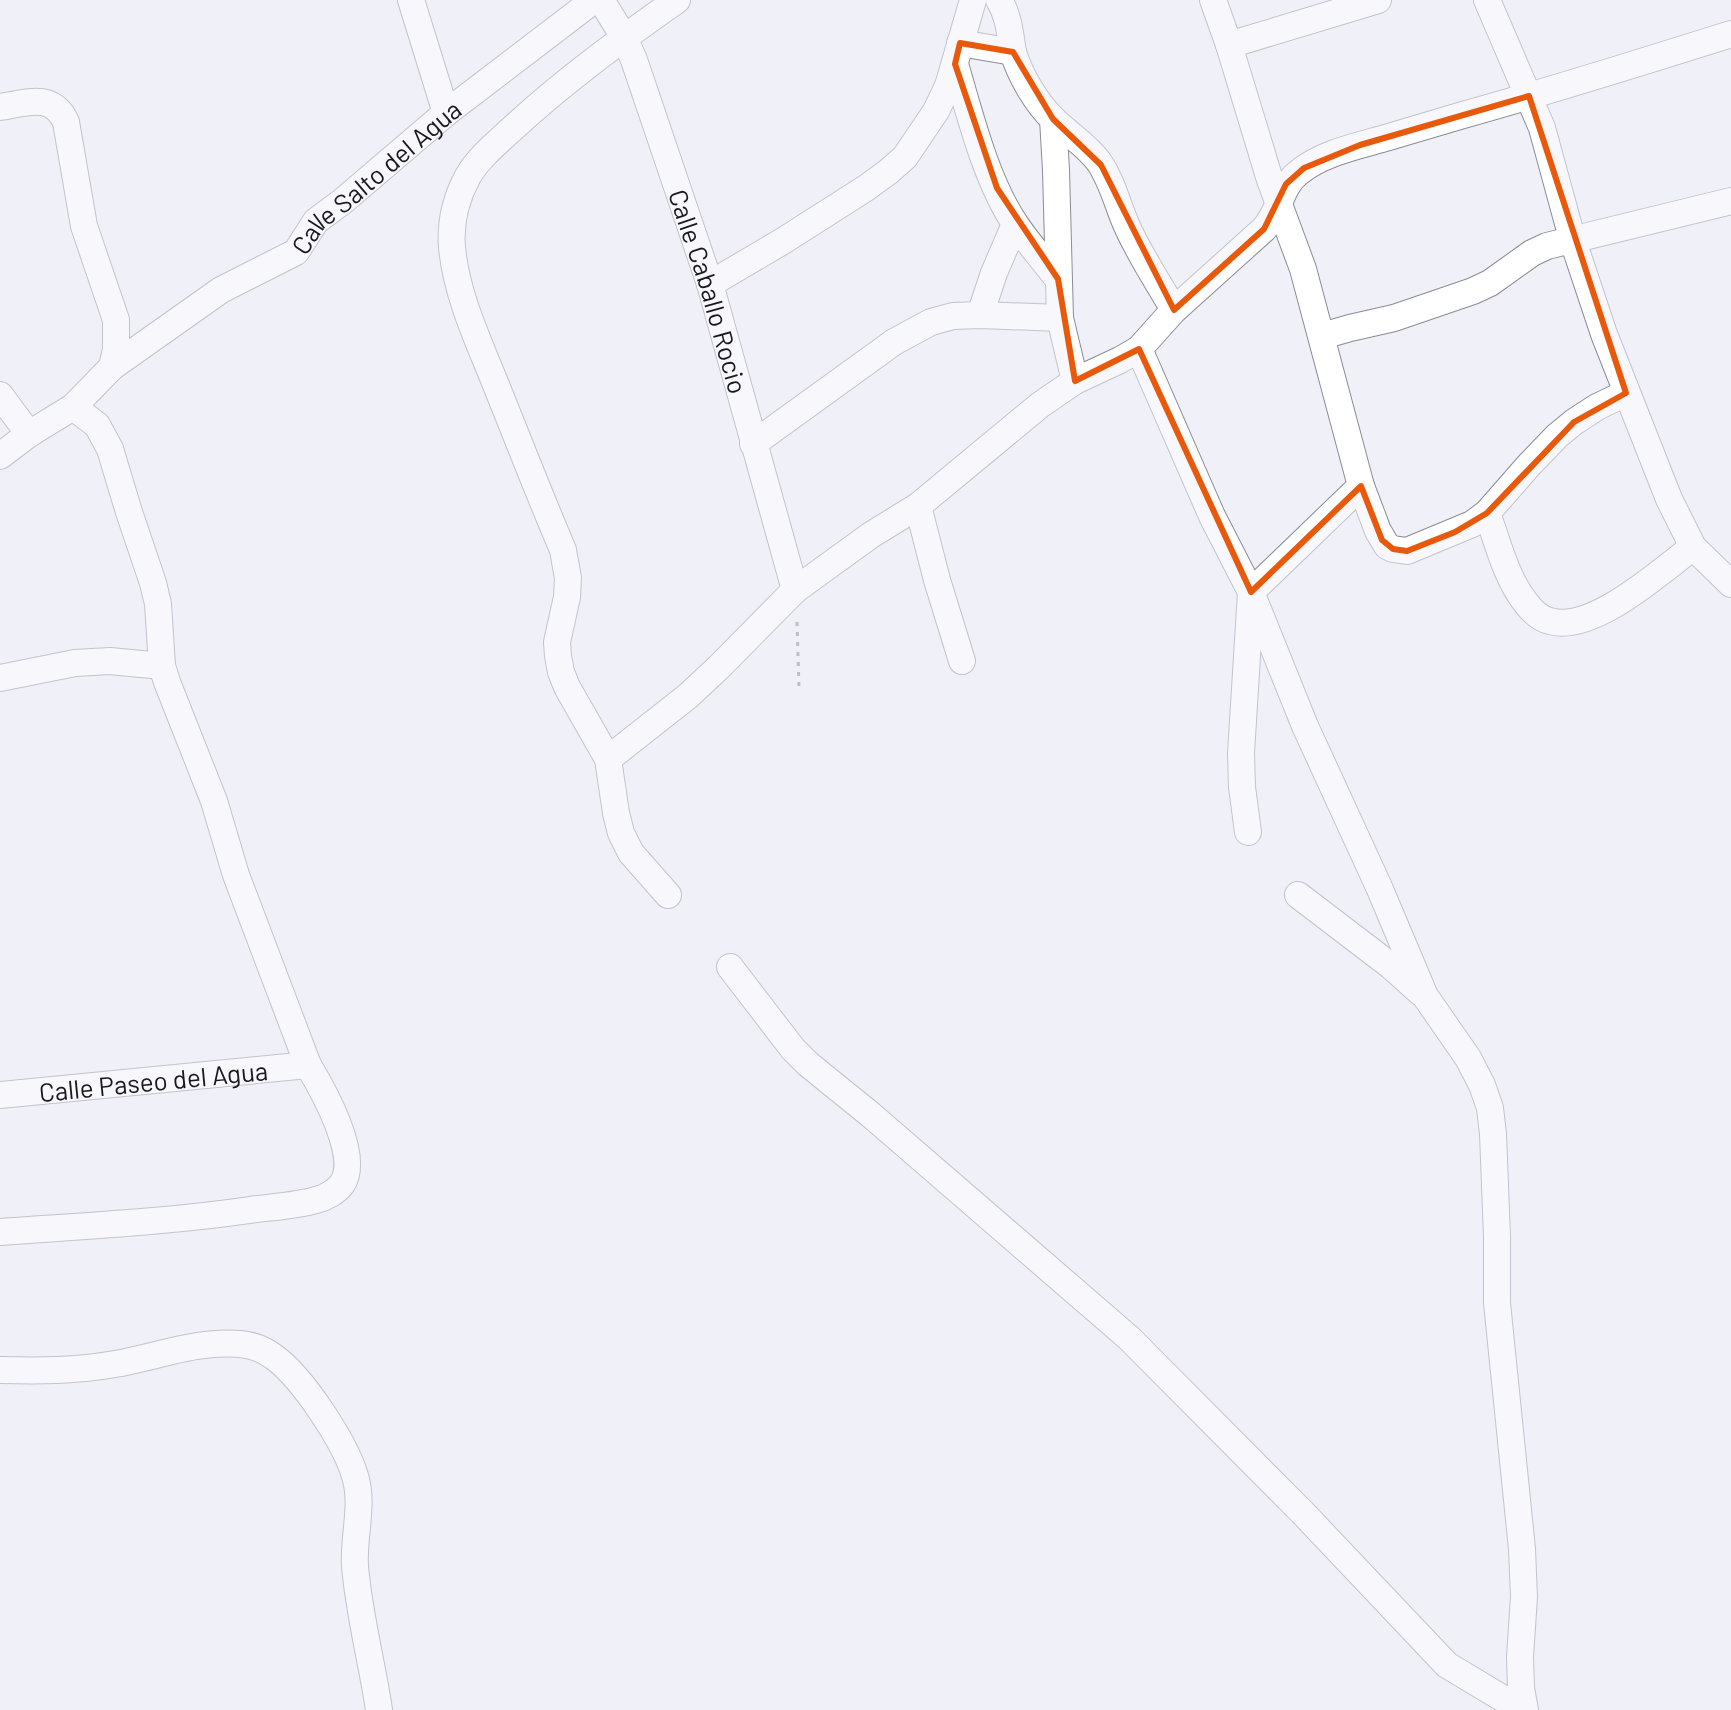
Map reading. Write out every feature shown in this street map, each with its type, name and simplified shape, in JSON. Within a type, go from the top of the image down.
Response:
[{"type":"street","points":[[411,0],[446,113]]},
{"type":"street","name":"Calle Salto del Agua","points":[[0,456],[73,407],[112,367],[221,290],[296,252],[316,221],[572,8],[594,0]]},
{"type":"street","name":"Calle Caballo Rocio","points":[[601,0],[634,60],[710,284],[795,590]]},
{"type":"street","name":"Calle Salto del Agua","points":[[608,759],[561,672],[557,642],[567,597],[567,567],[563,550],[471,321],[456,274],[451,230],[457,201],[467,177],[480,158],[544,100],[677,0]]},
{"type":"street","points":[[710,284],[783,241],[888,172],[905,157],[936,111],[948,86],[973,0]]},
{"type":"street","points":[[999,0],[1008,20],[1018,70],[1053,119],[1080,141],[1101,165],[1127,226],[1174,310]]},
{"type":"street","points":[[1213,0],[1263,161],[1303,269],[1361,486],[1387,546],[1400,551],[1417,548],[1472,524],[1487,513],[1557,436],[1597,407],[1626,393]]},
{"type":"street","points":[[1487,0],[1542,128],[1572,238],[1604,334],[1669,499],[1693,547],[1731,584]]},
{"type":"street","points":[[1229,45],[1371,2]]},
{"type":"street","points":[[668,895],[631,853],[621,833],[608,759],[688,696],[795,590],[871,535],[918,506],[1040,405],[1075,381],[1139,349],[1174,310],[1273,219],[1286,184],[1295,175],[1326,156],[1360,145],[1731,34]]},
{"type":"street","points":[[958,53],[1013,52]]},
{"type":"street","points":[[958,53],[978,142],[997,188],[1015,224],[1058,279]]},
{"type":"street","points":[[0,107],[43,101],[61,111],[66,122],[84,226],[116,320],[116,349],[112,367]]},
{"type":"street","points":[[1053,119],[1060,318],[1075,381]]},
{"type":"street","points":[[1322,336],[1394,318],[1473,291],[1547,246],[1731,201]]},
{"type":"street","points":[[980,315],[1015,224]]},
{"type":"street","points":[[753,444],[894,342],[931,322],[953,316],[980,315],[1060,318]]},
{"type":"street","points":[[1139,349],[1212,516],[1251,592],[1305,726],[1425,996],[1468,1058],[1490,1108],[1497,1303],[1522,1549],[1524,1597],[1520,1657],[1524,1710]]},
{"type":"street","points":[[0,395],[29,434]]},
{"type":"street","points":[[0,1232],[222,1214],[317,1200],[336,1191],[344,1182],[346,1169],[340,1131],[325,1093],[308,1065],[236,875],[214,801],[167,682],[162,666],[158,604],[153,583],[110,449],[97,425],[73,407]]},
{"type":"street","points":[[1248,832],[1241,753],[1251,592],[1361,486]]},
{"type":"street","points":[[918,506],[962,661]]},
{"type":"street","points":[[1487,513],[1518,592],[1538,616],[1551,622],[1583,619],[1604,610],[1632,594],[1693,547]]},
{"type":"street","points":[[0,678],[75,663],[110,661],[162,666]]},
{"type":"street","points":[[1298,895],[1425,996]]},
{"type":"street","points":[[730,967],[808,1064],[1129,1338],[1302,1512],[1447,1665],[1524,1710]]},
{"type":"street","name":"Calle Paseo del Agua","points":[[0,1095],[308,1065]]},
{"type":"street","points":[[0,1370],[82,1369],[218,1344],[243,1344],[259,1348],[281,1362],[318,1408],[347,1456],[356,1478],[359,1500],[356,1575],[379,1710]]},
{"type":"path","points":[[795,590],[799,687]]},
{"type":"highlighted area","points":[[960,43],[1013,52],[1053,119],[1101,165],[1174,310],[1264,229],[1286,184],[1304,168],[1360,145],[1529,96],[1626,393],[1574,422],[1487,513],[1455,532],[1407,551],[1393,549],[1382,540],[1361,486],[1251,592],[1139,349],[1075,381],[1058,279],[997,188],[955,64]]}]
